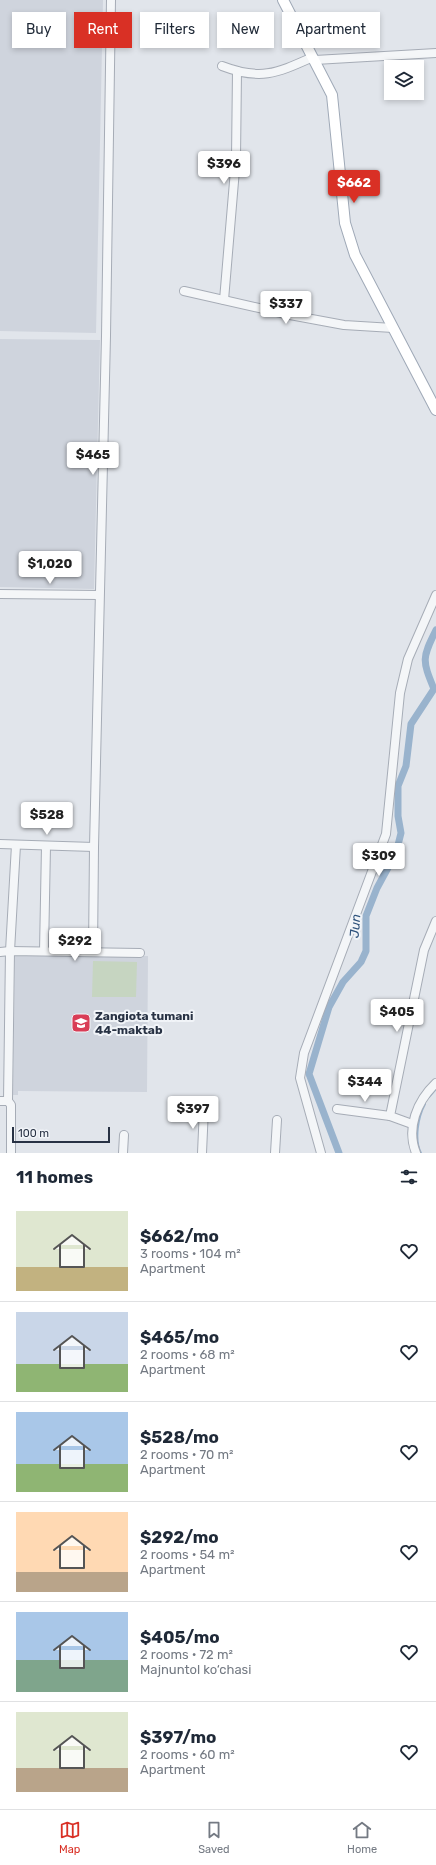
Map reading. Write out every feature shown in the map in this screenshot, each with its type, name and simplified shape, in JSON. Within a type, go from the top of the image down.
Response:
[{"type":"main road","points":[[283,0],[332,95],[345,223],[355,255],[436,410]]},
{"type":"street","points":[[93,952],[99,595],[106,336],[111,0]]},
{"type":"street","points":[[222,66],[237,71],[260,75],[274,73],[314,59],[436,53]]},
{"type":"street","points":[[224,300],[236,158],[237,71]]},
{"type":"street","points":[[184,291],[290,315],[344,325],[393,328]]},
{"type":"street","points":[[0,594],[99,595]]},
{"type":"street","points":[[321,1153],[300,1078],[304,1053],[386,834],[400,692],[408,659],[436,595]]},
{"type":"street","points":[[0,844],[94,847]]},
{"type":"street","points":[[12,1153],[11,1105],[4,1101],[16,844]]},
{"type":"street","points":[[44,951],[46,846]]},
{"type":"street","points":[[390,1116],[424,950],[436,921]]},
{"type":"street","points":[[0,952],[44,951],[140,953]]},
{"type":"street","points":[[416,1153],[411,1142],[412,1124],[416,1111],[436,1083]]},
{"type":"street","points":[[202,1153],[204,1108]]},
{"type":"street","points":[[337,1109],[390,1116],[412,1124]]},
{"type":"street","points":[[276,1153],[278,1120]]},
{"type":"street","points":[[123,1153],[124,1135]]},
{"type":"shaded area","points":[[0,0],[103,0],[103,12],[74,12],[74,48],[102,48],[96,333],[0,331]]},
{"type":"shaded area","points":[[0,339],[100,340],[94,589],[0,587]]},
{"type":"shaded area","name":"Zangiota tumani 44-maktab","points":[[15,955],[148,956],[147,1092],[18,1091],[18,1095],[13,1095]]},
{"type":"green space","points":[[93,961],[137,962],[136,997],[92,997]]},
{"type":"waterway","name":"Jun","points":[[339,1153],[309,1074],[329,1007],[343,982],[361,962],[366,951],[366,916],[377,888],[396,853],[401,833],[398,816],[398,786],[406,766],[411,724],[434,689],[427,671],[425,659],[428,647],[436,630]]},
{"type":"waterway","points":[[429,1097],[436,1089]]},
{"type":"waterway","points":[[421,1153],[417,1135],[420,1115],[425,1104]]},
{"type":"place","name":"Zangiota tumani 44-maktab","points":[[81,1023]]}]
